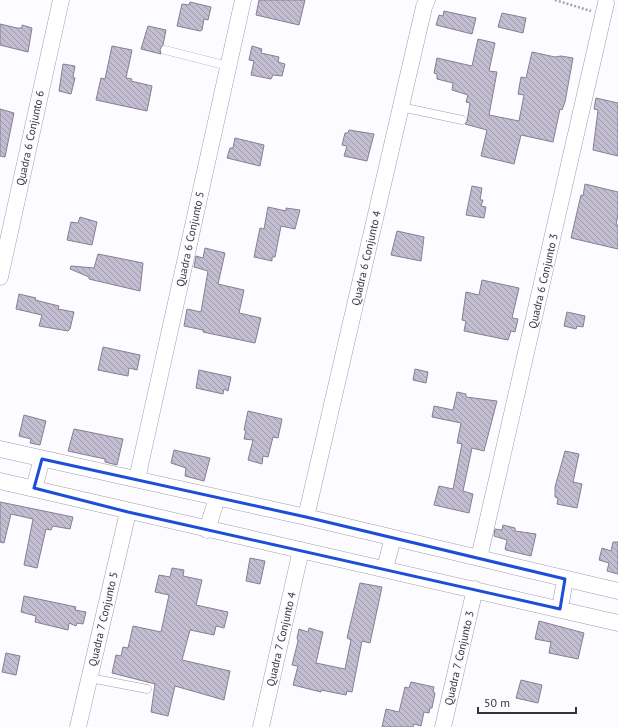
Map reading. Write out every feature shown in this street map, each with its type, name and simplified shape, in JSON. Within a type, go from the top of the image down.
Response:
[{"type":"street","name":"Quadra 6 Conjunto 6","points":[[0,277],[61,0]]},
{"type":"street","name":"Quadra 6 Conjunto 5","points":[[137,479],[242,0]]},
{"type":"street","name":"Quadra 6 Conjunto 4","points":[[306,517],[400,107],[427,0]]},
{"type":"street","name":"Quadra 6 Conjunto 3","points":[[479,558],[605,9]]},
{"type":"street","points":[[0,449],[306,517],[618,591]]},
{"type":"street","points":[[34,488],[42,459]]},
{"type":"street","points":[[0,481],[128,512],[385,568],[618,623]]},
{"type":"street","points":[[207,530],[217,498]]},
{"type":"street","name":"Quadra 7 Conjunto 5","points":[[78,727],[128,512]]},
{"type":"street","points":[[385,568],[393,538]]},
{"type":"street","name":"Quadra 7 Conjunto 4","points":[[261,727],[301,550]]},
{"type":"street","points":[[560,609],[565,579]]},
{"type":"street","name":"Quadra 7 Conjunto 3","points":[[443,727],[475,589]]},
{"type":"lane","points":[[165,50],[228,66]]},
{"type":"lane","points":[[400,107],[462,120]]},
{"type":"lane","points":[[90,678],[147,689]]},
{"type":"path","points":[[555,0],[605,9]]},
{"type":"highlighted area","points":[[42,459],[306,517],[565,579],[560,609],[128,512],[34,488]]},
{"type":"building","points":[[259,0],[305,0],[299,25],[256,15]]},
{"type":"building","points":[[190,2],[211,7],[208,20],[204,19],[202,30],[200,31],[177,26],[182,4],[189,5]]},
{"type":"building","points":[[444,11],[476,18],[472,34],[436,25],[439,15],[443,16]]},
{"type":"building","points":[[502,13],[526,18],[523,33],[498,27]]},
{"type":"building","points":[[0,24],[17,28],[22,28],[22,25],[32,28],[28,52],[0,45]]},
{"type":"building","points":[[148,26],[166,30],[163,45],[160,49],[161,54],[141,49]]},
{"type":"building","points":[[478,39],[495,43],[489,71],[497,72],[489,115],[519,121],[524,95],[518,94],[521,77],[526,78],[532,52],[555,57],[561,56],[573,58],[565,102],[562,110],[560,109],[553,142],[521,135],[514,164],[481,156],[487,130],[465,124],[467,122],[470,103],[466,102],[468,95],[452,90],[453,83],[437,79],[437,74],[434,73],[437,58],[472,66]]},
{"type":"building","points":[[112,46],[132,50],[126,78],[132,79],[131,81],[152,86],[147,111],[96,100],[101,78],[105,79]]},
{"type":"building","points":[[252,46],[262,49],[261,53],[279,57],[278,62],[285,64],[282,76],[273,75],[271,79],[251,75],[254,61],[249,60]]},
{"type":"building","points":[[63,64],[75,66],[73,77],[75,78],[71,94],[59,91]]},
{"type":"building","points":[[596,98],[618,103],[618,156],[593,150],[598,110],[594,109]]},
{"type":"building","points":[[0,109],[14,113],[5,157],[0,156]]},
{"type":"building","points":[[349,130],[374,134],[367,161],[344,156],[347,146],[342,145],[345,133],[348,133]]},
{"type":"building","points":[[235,138],[264,145],[260,166],[227,158],[230,148],[233,148]]},
{"type":"building","points":[[585,184],[618,192],[618,214],[616,225],[618,225],[618,249],[571,238]]},
{"type":"building","points":[[472,186],[482,188],[480,200],[483,200],[481,206],[486,207],[484,218],[466,215]]},
{"type":"building","points":[[268,207],[286,211],[286,208],[300,210],[295,229],[281,226],[275,257],[272,257],[272,261],[254,257],[260,228],[264,229]]},
{"type":"building","points":[[80,217],[97,222],[92,245],[67,240],[71,222],[78,223]]},
{"type":"building","points":[[397,231],[424,237],[421,261],[391,255]]},
{"type":"building","points":[[205,248],[225,253],[218,284],[244,290],[239,313],[261,318],[255,343],[203,332],[203,330],[184,326],[187,309],[201,312],[208,271],[194,267],[196,256],[203,258]]},
{"type":"building","points":[[98,254],[143,263],[140,291],[89,279],[89,277],[70,269],[71,266],[94,268]]},
{"type":"building","points":[[482,280],[519,288],[512,318],[518,319],[515,332],[511,331],[508,340],[464,331],[466,321],[462,320],[466,292],[479,295]]},
{"type":"building","points":[[19,294],[59,306],[58,309],[74,312],[70,329],[68,331],[39,326],[42,315],[16,309]]},
{"type":"building","points":[[567,312],[585,316],[583,327],[577,326],[576,329],[564,326]]},
{"type":"building","points":[[103,347],[140,355],[137,370],[129,368],[128,376],[98,370]]},
{"type":"building","points":[[415,369],[428,372],[426,383],[413,380]]},
{"type":"building","points":[[199,370],[231,377],[228,391],[224,389],[223,394],[196,388]]},
{"type":"building","points":[[457,392],[466,394],[466,397],[497,401],[484,451],[472,448],[463,491],[473,494],[469,513],[434,505],[439,486],[453,489],[462,444],[457,443],[461,423],[432,417],[434,406],[453,410]]},
{"type":"building","points":[[248,411],[282,419],[278,438],[273,437],[268,457],[263,456],[262,464],[248,460],[253,440],[244,439],[246,430],[244,430]]},
{"type":"building","points":[[24,415],[46,421],[40,445],[30,443],[31,439],[19,436]]},
{"type":"building","points":[[74,429],[123,439],[117,465],[105,462],[105,459],[68,451]]},
{"type":"building","points":[[174,450],[210,458],[204,481],[185,476],[186,468],[171,463]]},
{"type":"building","points":[[565,451],[579,454],[573,482],[582,484],[577,508],[557,504],[558,498],[555,497],[555,487]]},
{"type":"building","points":[[0,502],[73,517],[70,529],[53,526],[51,530],[46,529],[37,568],[24,565],[33,519],[11,514],[4,543],[0,542]]},
{"type":"building","points":[[503,525],[515,528],[515,531],[536,534],[531,556],[505,549],[507,540],[494,536],[495,529],[502,530]]},
{"type":"building","points":[[613,542],[618,542],[618,574],[607,571],[609,563],[599,560],[602,548],[611,551]]},
{"type":"building","points":[[250,558],[265,561],[260,584],[246,581]]},
{"type":"building","points":[[172,568],[184,570],[183,576],[202,580],[196,605],[228,612],[224,628],[216,626],[214,635],[190,630],[182,660],[230,671],[224,700],[175,686],[168,716],[151,712],[155,684],[112,673],[116,655],[121,656],[123,647],[128,648],[133,626],[161,632],[169,595],[155,592],[159,575],[170,577]]},
{"type":"building","points":[[360,583],[382,587],[370,643],[362,641],[352,692],[347,691],[346,695],[321,690],[321,692],[293,685],[298,666],[292,665],[298,641],[297,638],[299,629],[308,632],[309,628],[323,632],[316,663],[345,669],[351,640],[347,638]]},
{"type":"building","points":[[24,596],[76,607],[75,610],[86,612],[83,624],[77,623],[76,626],[69,623],[68,630],[35,622],[36,616],[21,612]]},
{"type":"building","points":[[539,621],[584,633],[578,659],[549,653],[551,642],[535,639]]},
{"type":"building","points":[[6,653],[20,656],[16,675],[2,672]]},
{"type":"building","points":[[521,680],[542,685],[538,703],[516,698]]},
{"type":"building","points":[[411,682],[434,687],[433,692],[435,693],[432,708],[430,708],[429,713],[424,712],[421,726],[414,724],[413,727],[382,727],[386,709],[399,712],[405,687],[409,688]]}]
